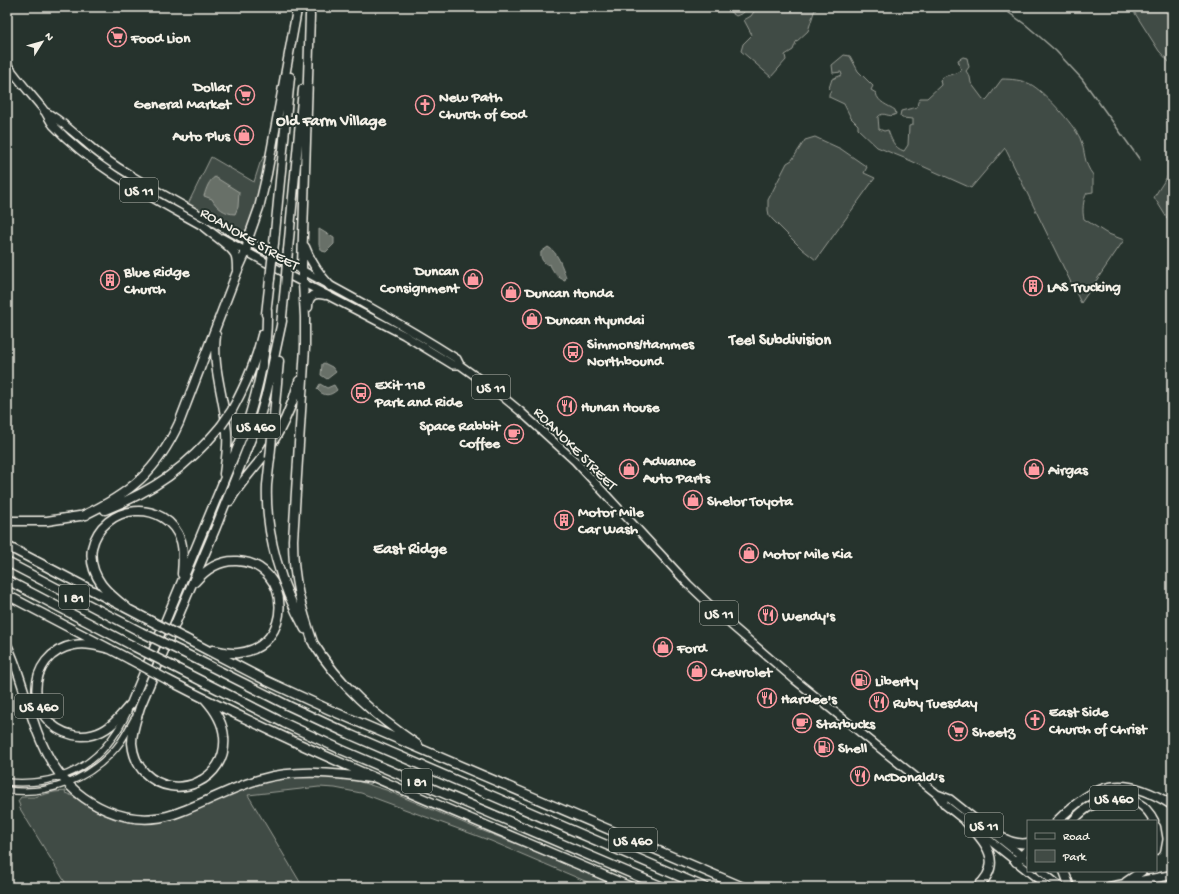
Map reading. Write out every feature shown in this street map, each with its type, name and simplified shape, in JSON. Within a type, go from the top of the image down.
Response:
[{"type":"highway","points":[[82,516],[110,502],[139,481],[162,455],[172,440],[246,252],[259,208],[267,174],[297,8]]},
{"type":"highway","name":"US 460","points":[[297,8],[267,310],[267,326],[259,381],[246,427],[180,585],[131,704],[112,725],[101,732],[89,736],[76,736],[63,732],[50,723],[40,710],[36,697],[36,684],[40,670],[44,663],[54,654],[66,647],[80,644],[110,649],[129,660],[168,680],[295,742],[382,781],[631,887]]},
{"type":"highway","points":[[310,11],[303,242],[305,318],[293,557],[300,603],[314,645]]},
{"type":"highway","name":"US 460","points":[[310,11],[268,485],[268,504],[274,550],[290,598],[302,624],[314,645],[335,674],[358,698],[380,718],[434,755],[742,887]]},
{"type":"highway","points":[[204,227],[230,247],[237,259],[237,272]]},
{"type":"highway","points":[[303,242],[311,263],[319,275],[330,286]]},
{"type":"highway","points":[[305,318],[308,301],[311,297],[316,294],[325,295]]},
{"type":"highway","points":[[7,521],[47,521],[82,516],[131,500],[168,478],[194,456],[232,410],[256,358],[267,310]]},
{"type":"highway","points":[[218,320],[215,342],[215,366],[228,436],[220,490]]},
{"type":"highway","name":"US 460","points":[[140,707],[216,527],[260,416],[269,383],[282,321]]},
{"type":"highway","points":[[216,527],[234,493],[265,453],[280,429],[295,396],[303,366]]},
{"type":"highway","points":[[127,608],[102,586],[94,571],[92,562],[93,545],[99,531],[109,520],[120,514],[133,511],[148,511],[163,518],[172,526],[179,536],[183,552],[180,585]]},
{"type":"highway","points":[[7,546],[290,692],[434,755]]},
{"type":"highway","points":[[189,591],[200,576],[209,568],[222,562],[237,561],[249,563],[264,572],[274,584],[280,599],[280,612],[276,627],[270,636],[258,646],[245,652],[231,653],[200,646]]},
{"type":"highway","name":"I 81","points":[[7,562],[288,706],[704,887]]},
{"type":"highway","name":"I 81","points":[[7,580],[284,723],[342,750],[663,887]]},
{"type":"highway","points":[[7,595],[110,649]]},
{"type":"highway","points":[[7,645],[19,674],[39,738],[49,758],[64,780],[86,799],[109,812],[129,817],[148,819],[174,814],[227,791],[262,778],[291,774],[313,772],[332,773],[382,781]]},
{"type":"highway","points":[[140,707],[133,736],[133,751],[137,762],[143,771],[156,781],[170,786],[184,786],[196,783],[206,777],[215,768],[222,756],[224,744],[223,730],[215,711],[206,699]]},
{"type":"highway","points":[[1058,820],[1073,805],[1088,794],[1115,786],[1129,786],[1145,790],[1172,805]]},
{"type":"highway","name":"US 460","points":[[1074,820],[1089,806],[1103,800],[1118,798],[1137,803],[1148,812],[1153,820]]},
{"type":"highway","points":[[966,822],[984,842],[990,857],[991,864],[988,874],[983,882],[976,887]]},
{"type":"highway","points":[[993,833],[1016,844],[1027,844]]},
{"type":"highway","points":[[1157,833],[1157,844]]},
{"type":"highway","points":[[1022,860],[1027,851]]},
{"type":"highway","points":[[1064,872],[1070,887]]},
{"type":"highway","points":[[1121,885],[1140,872]]},
{"type":"highway","points":[[1109,887],[1172,875]]},
{"type":"main road","name":"ROANOKE STREET","points":[[7,64],[44,111],[52,124],[105,168],[149,196],[246,252],[325,295],[404,335],[453,365],[460,365]]},
{"type":"main road","name":"ROANOKE STREET","points":[[44,111],[57,118],[90,147],[124,172],[248,242],[409,329],[457,359],[460,365],[514,406],[575,461],[657,551],[730,625],[937,794],[945,805],[966,822],[1022,860]]},
{"type":"main road","points":[[367,316],[376,317],[401,330],[409,329]]},
{"type":"main road","points":[[404,335],[412,334],[433,346],[439,347]]},
{"type":"main road","name":"ROANOKE STREET","points":[[937,794],[950,799],[993,833],[1022,860]]},
{"type":"main road","name":"ROANOKE STREET","points":[[1034,872],[1048,887]]},
{"type":"main road","points":[[1042,872],[1061,887]]},
{"type":"street","points":[[7,790],[32,792],[57,787],[105,748],[116,733],[131,704]]},
{"type":"street","points":[[7,782],[64,780],[90,770],[111,753],[123,738],[140,707]]},
{"type":"green space","points":[[723,7],[749,7],[743,13],[736,16]]},
{"type":"green space","points":[[757,7],[817,7],[808,31],[796,42],[793,50],[785,55],[786,60],[771,77],[741,51],[743,44],[752,35],[744,20],[751,16]]},
{"type":"green space","points":[[1131,7],[1172,7],[1172,65],[1159,51]]},
{"type":"green space","points":[[844,55],[850,56],[858,71],[873,86],[871,90],[876,93],[879,99],[895,110],[896,114],[891,116],[882,114],[878,117],[879,129],[884,131],[888,130],[895,145],[904,151],[908,145],[909,126],[913,125],[913,119],[902,118],[900,116],[901,111],[917,107],[920,98],[927,98],[941,85],[940,80],[942,78],[959,72],[961,70],[958,60],[963,57],[967,58],[969,67],[966,71],[970,77],[971,83],[983,99],[986,100],[1002,79],[1005,79],[1030,84],[1043,93],[1058,108],[1080,138],[1086,162],[1093,175],[1093,192],[1087,193],[1084,202],[1084,219],[1106,233],[1124,240],[1081,303],[1005,148],[971,188],[877,147],[858,129],[858,125],[851,118],[844,104],[829,97],[831,90],[829,88],[832,79],[842,75],[841,72],[833,73],[832,65]]},
{"type":"green space","points":[[815,137],[841,149],[867,167],[864,173],[875,178],[816,260],[802,249],[772,219],[768,210],[768,200],[787,163],[792,160],[805,140]]},
{"type":"green space","points":[[267,152],[252,217],[244,232],[238,232],[188,204],[211,157],[254,182],[260,163]]},
{"type":"green space","points":[[1172,169],[1172,226],[1154,197]]},
{"type":"green space","points":[[310,776],[351,779],[386,790],[619,887],[599,887],[491,841],[361,793],[335,788],[319,787],[248,795],[303,887],[68,887],[19,807],[18,801],[21,797],[34,797],[54,792],[66,791],[65,793],[73,796],[105,815],[127,822],[149,823],[171,820],[182,816],[247,787],[275,780]]},
{"type":"shaded area","points":[[215,177],[239,192],[238,207],[235,214],[224,211],[216,205],[212,199],[204,196],[209,182]]},
{"type":"shaded area","points":[[319,229],[334,238],[334,244],[326,252],[322,251],[319,245]]},
{"type":"shaded area","points":[[548,247],[554,252],[559,260],[566,277],[565,280],[558,276],[550,265],[542,260],[541,252]]},
{"type":"shaded area","points":[[324,363],[332,367],[336,372],[327,379],[321,375],[322,364]]},
{"type":"shaded area","points":[[320,384],[327,388],[334,385],[337,390],[332,394],[327,395],[317,389]]},
{"type":"waterway","points":[[514,7],[517,10]]},
{"type":"waterway","points":[[994,7],[1001,9]]},
{"type":"waterway","points":[[1005,10],[1026,25],[1056,51],[1082,79],[1140,160]]},
{"type":"place","name":"Food Lion","points":[[117,37]]},
{"type":"place","name":"Dollar General Market","points":[[245,95]]},
{"type":"place","name":"New Path Church of God","points":[[425,105]]},
{"type":"place","name":"Auto Plus","points":[[244,135]]},
{"type":"place","name":"Duncan Consignment","points":[[473,279]]},
{"type":"place","name":"Blue Ridge Church","points":[[110,280]]},
{"type":"place","name":"LAS Trucking","points":[[1033,286]]},
{"type":"place","name":"Duncan Honda","points":[[511,292]]},
{"type":"place","name":"Duncan Hyundai","points":[[532,319]]},
{"type":"place","name":"Simmons/Hammes Northbound","points":[[573,352]]},
{"type":"place","name":"Exit 118 Park and Ride","points":[[361,393]]},
{"type":"place","name":"Hunan House","points":[[567,406]]},
{"type":"place","name":"Space Rabbit Coffee","points":[[514,434]]},
{"type":"place","name":"Advance Auto Parts","points":[[629,469]]},
{"type":"place","name":"Airgas","points":[[1034,469]]},
{"type":"place","name":"Shelor Toyota","points":[[693,500]]},
{"type":"place","name":"Motor Mile Car Wash","points":[[564,520]]},
{"type":"place","name":"Motor Mile Kia","points":[[749,553]]},
{"type":"place","name":"Wendy's","points":[[768,615]]},
{"type":"place","name":"Ford","points":[[663,647]]},
{"type":"place","name":"Chevrolet","points":[[697,671]]},
{"type":"place","name":"Liberty","points":[[861,680]]},
{"type":"place","name":"Hardee's","points":[[767,698]]},
{"type":"place","name":"Ruby Tuesday","points":[[879,702]]},
{"type":"place","name":"East Side Church of Christ","points":[[1035,720]]},
{"type":"place","name":"Starbucks","points":[[802,723]]},
{"type":"place","name":"Sheetz","points":[[958,731]]},
{"type":"place","name":"Shell","points":[[824,747]]},
{"type":"place","name":"McDonald's","points":[[860,776]]},
{"type":"district","name":"Old Farm Village","points":[[331,119]]},
{"type":"district","name":"Teel Subdivision","points":[[780,338]]},
{"type":"district","name":"East Ridge","points":[[410,547]]}]
